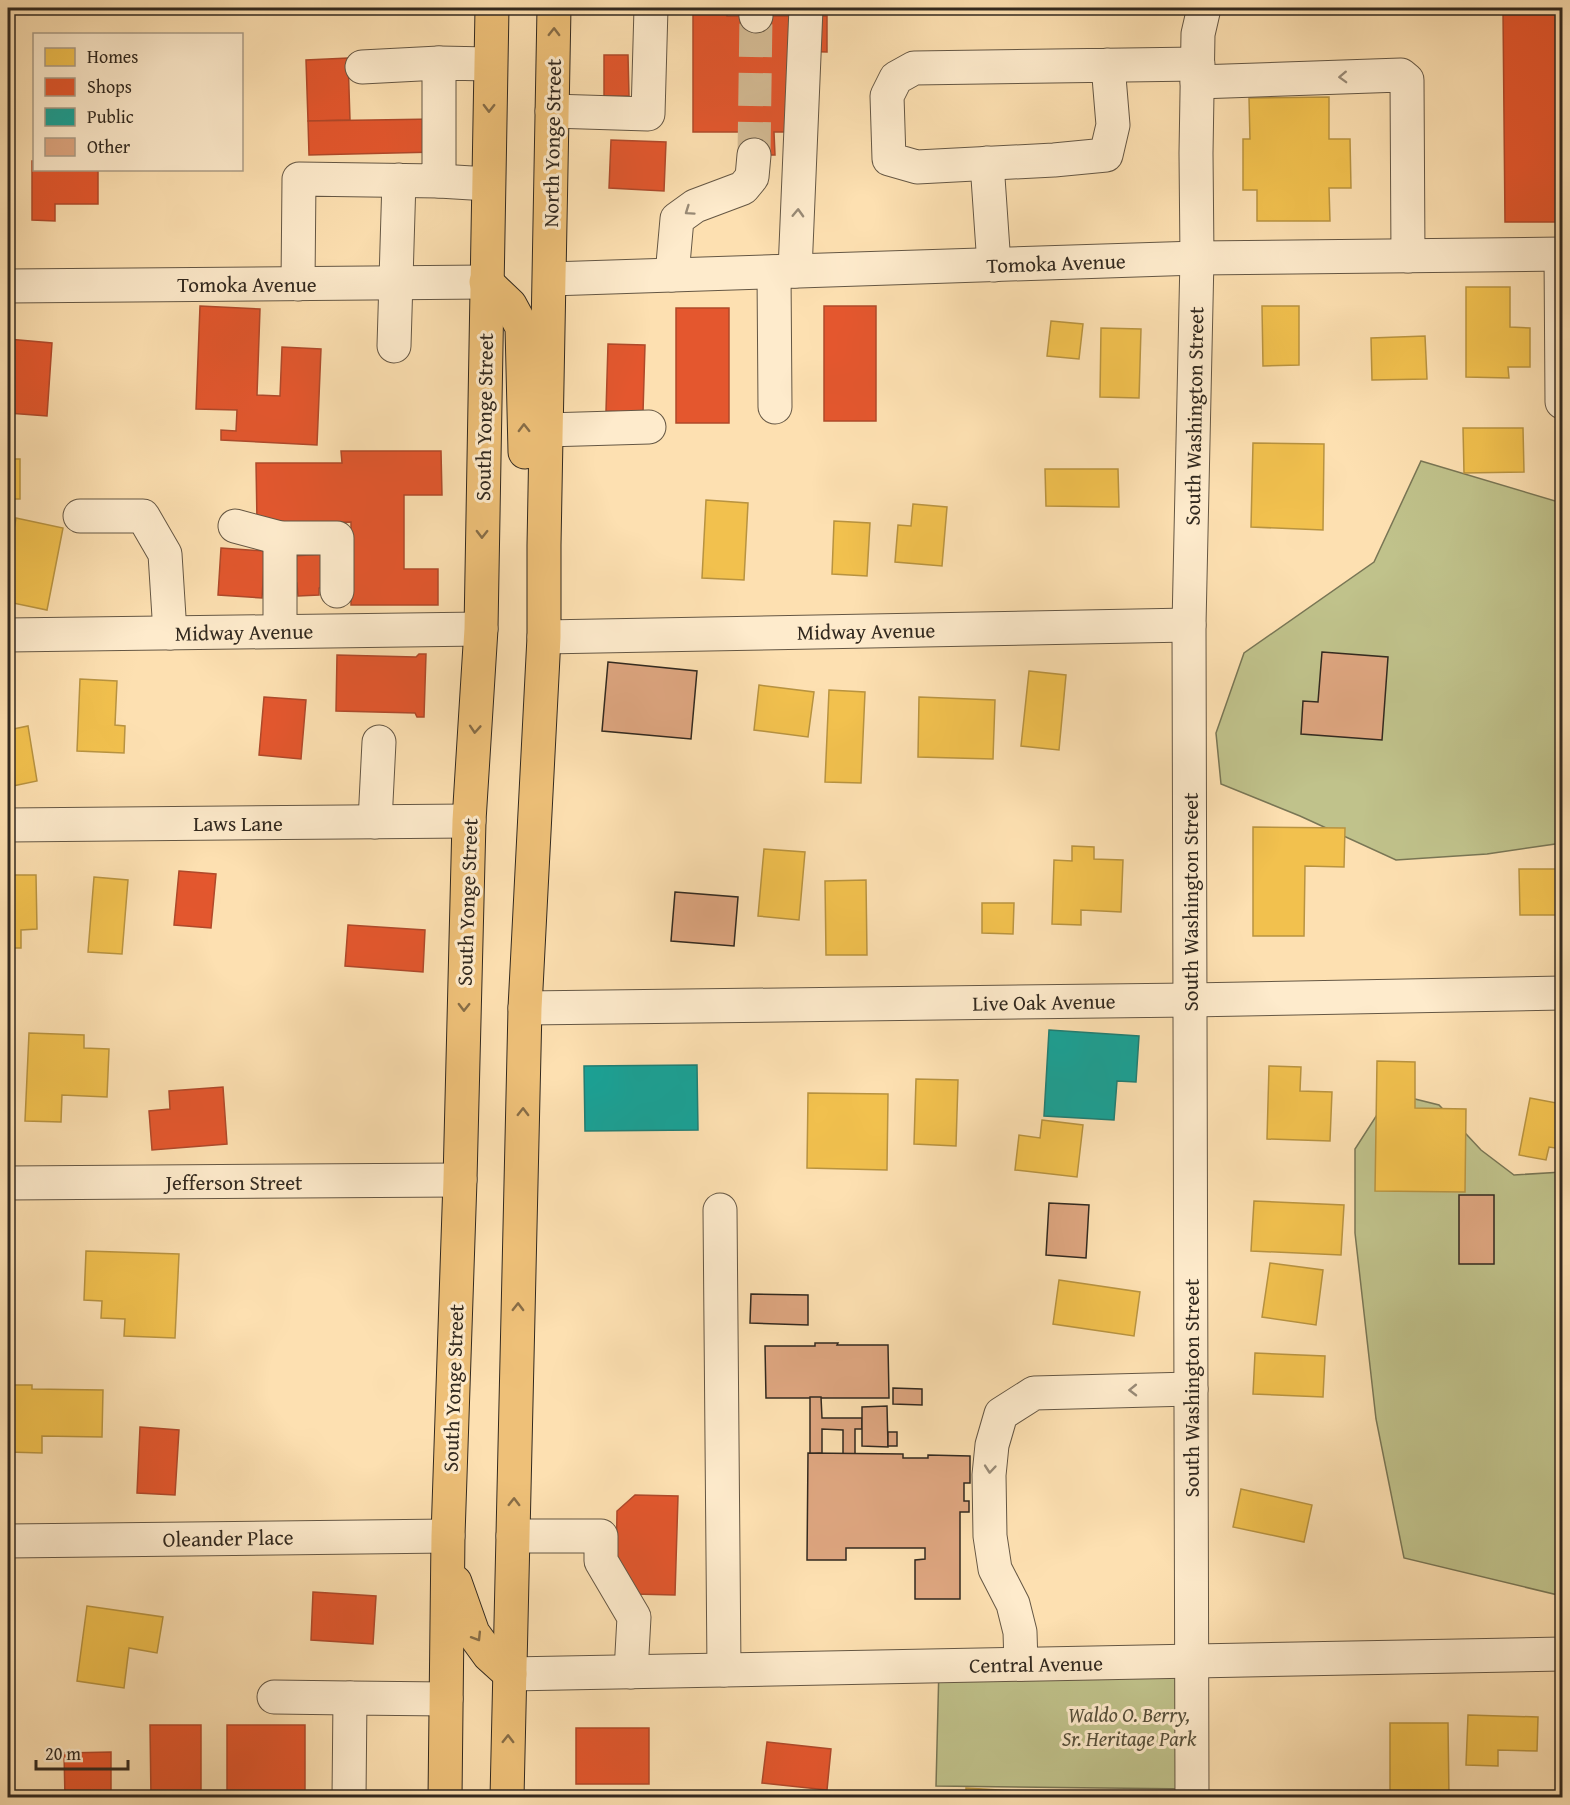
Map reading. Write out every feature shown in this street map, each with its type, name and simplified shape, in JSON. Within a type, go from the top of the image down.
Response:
[{"type":"main road","name":"South Yonge Street","points":[[445,1797],[448,1550],[469,822],[481,629],[492,8]]},
{"type":"main road","name":"North Yonge Street","points":[[550,279],[554,8]]},
{"type":"main road","points":[[507,1797],[525,1008],[544,636],[550,279]]},
{"type":"main road","points":[[486,282],[510,305],[522,327],[526,516],[544,545]]},
{"type":"main road","points":[[448,1550],[473,1633],[489,1655],[510,1674]]},
{"type":"street","points":[[552,111],[648,114],[651,8]]},
{"type":"street","points":[[775,407],[806,8]]},
{"type":"street","name":"South Washington Street","points":[[1192,1797],[1189,625],[1197,258],[1197,73],[1198,34],[1204,8]]},
{"type":"street","points":[[438,181],[439,63]]},
{"type":"street","points":[[362,67],[490,63]]},
{"type":"street","points":[[1108,65],[1113,125],[1106,155],[917,167],[889,159],[887,96],[896,78],[914,68],[1108,65],[1197,73],[1401,75],[1407,80],[1408,256]]},
{"type":"street","points":[[672,275],[677,219],[695,206],[743,188],[752,177],[754,155]]},
{"type":"street","points":[[987,163],[994,265]]},
{"type":"street","points":[[298,284],[299,179],[488,184]]},
{"type":"street","points":[[394,346],[399,180]]},
{"type":"street","points":[[1562,254],[1562,402]]},
{"type":"street","name":"Tomoka Avenue","points":[[550,279],[1197,258],[1562,254]]},
{"type":"street","name":"Tomoka Avenue","points":[[8,286],[486,282]]},
{"type":"street","points":[[546,430],[649,427]]},
{"type":"street","points":[[80,516],[143,516],[165,554],[170,633]]},
{"type":"street","points":[[235,526],[280,538],[337,538],[337,591]]},
{"type":"street","points":[[280,538],[280,632]]},
{"type":"street","name":"Midway Avenue","points":[[544,636],[1189,625]]},
{"type":"street","name":"Midway Avenue","points":[[8,635],[481,629]]},
{"type":"street","points":[[375,822],[379,742]]},
{"type":"street","name":"Laws Lane","points":[[8,825],[469,822]]},
{"type":"street","name":"Live Oak Avenue","points":[[525,1008],[1563,993]]},
{"type":"street","name":"Jefferson Street","points":[[8,1183],[460,1180]]},
{"type":"street","points":[[720,1210],[724,1670]]},
{"type":"street","points":[[1021,1664],[1020,1632],[1013,1604],[995,1569],[990,1536],[989,1475],[992,1445],[1001,1414],[1034,1393],[1191,1389]]},
{"type":"street","points":[[513,1536],[601,1536],[601,1561],[634,1617],[631,1672]]},
{"type":"street","name":"Oleander Place","points":[[8,1541],[448,1550]]},
{"type":"street","name":"Central Avenue","points":[[510,1674],[1563,1654]]},
{"type":"street","points":[[274,1697],[446,1700]]},
{"type":"street","points":[[349,1797],[350,1698]]},
{"type":"green space","points":[[1421,461],[1562,503],[1562,843],[1487,854],[1396,860],[1300,816],[1221,784],[1216,733],[1244,653],[1374,562]]},
{"type":"green space","points":[[1391,1093],[1439,1105],[1481,1150],[1514,1175],[1562,1172],[1562,1596],[1404,1558],[1376,1419],[1355,1233],[1355,1149]]},
{"type":"green space","name":"Waldo O. Berry, Sr. Heritage Park","points":[[1192,1661],[1192,1789],[936,1786],[939,1666]]},
{"type":"building: Homes","points":[[1329,97],[1329,139],[1350,139],[1351,188],[1329,188],[1330,221],[1257,221],[1257,190],[1243,190],[1243,139],[1250,139],[1249,98]]},
{"type":"building: Homes","points":[[1466,287],[1510,287],[1510,327],[1530,328],[1530,367],[1508,367],[1509,378],[1466,377]]},
{"type":"building: Homes","points":[[1262,306],[1299,306],[1299,365],[1263,366]]},
{"type":"building: Homes","points":[[1051,321],[1083,324],[1079,359],[1047,356]]},
{"type":"building: Homes","points":[[1101,328],[1141,329],[1139,398],[1100,397]]},
{"type":"building: Homes","points":[[1425,336],[1427,379],[1372,380],[1371,338]]},
{"type":"building: Homes","points":[[1463,428],[1523,428],[1524,472],[1464,473]]},
{"type":"building: Homes","points":[[1253,443],[1324,444],[1323,530],[1251,527]]},
{"type":"building: Homes","points":[[8,459],[20,459],[20,499],[8,499]]},
{"type":"building: Homes","points":[[1045,469],[1118,469],[1119,507],[1046,506]]},
{"type":"building: Homes","points":[[706,500],[748,503],[744,580],[702,578]]},
{"type":"building: Homes","points":[[913,504],[947,507],[942,566],[895,562],[898,525],[911,526]]},
{"type":"building: Homes","points":[[16,518],[63,528],[47,610],[8,602],[8,561]]},
{"type":"building: Homes","points":[[834,521],[870,523],[867,576],[832,574]]},
{"type":"building: Homes","points":[[1029,671],[1066,675],[1059,750],[1021,746]]},
{"type":"building: Homes","points":[[80,679],[117,681],[115,725],[125,726],[124,753],[77,751]]},
{"type":"building: Homes","points":[[759,685],[814,692],[808,737],[754,730]]},
{"type":"building: Homes","points":[[829,690],[865,692],[861,783],[825,782]]},
{"type":"building: Homes","points":[[919,697],[995,700],[993,759],[918,757]]},
{"type":"building: Homes","points":[[28,726],[37,781],[8,787],[8,730]]},
{"type":"building: Homes","points":[[1253,827],[1345,828],[1344,867],[1305,866],[1304,936],[1253,936]]},
{"type":"building: Homes","points":[[1072,846],[1094,847],[1094,859],[1123,860],[1121,912],[1081,910],[1081,925],[1052,924],[1054,860],[1072,861]]},
{"type":"building: Homes","points":[[764,849],[805,852],[799,920],[758,916]]},
{"type":"building: Homes","points":[[1519,869],[1562,869],[1562,915],[1520,915]]},
{"type":"building: Homes","points":[[8,875],[36,875],[37,929],[21,930],[21,948],[8,948]]},
{"type":"building: Homes","points":[[94,877],[128,880],[122,954],[88,952]]},
{"type":"building: Homes","points":[[866,880],[867,955],[826,955],[825,881]]},
{"type":"building: Homes","points":[[982,903],[1014,903],[1013,934],[982,933]]},
{"type":"building: Homes","points":[[29,1033],[84,1035],[84,1048],[109,1049],[107,1097],[62,1095],[61,1122],[25,1121]]},
{"type":"building: Homes","points":[[1377,1061],[1415,1062],[1415,1108],[1466,1109],[1465,1192],[1375,1191]]},
{"type":"building: Homes","points":[[1269,1066],[1301,1067],[1300,1091],[1332,1092],[1330,1141],[1267,1139]]},
{"type":"building: Homes","points":[[916,1079],[958,1080],[956,1146],[914,1144]]},
{"type":"building: Homes","points":[[808,1093],[888,1094],[887,1170],[807,1168]]},
{"type":"building: Homes","points":[[1530,1098],[1562,1104],[1562,1149],[1549,1147],[1546,1160],[1519,1155]]},
{"type":"building: Homes","points":[[1042,1120],[1083,1125],[1077,1177],[1015,1170],[1019,1135],[1040,1138]]},
{"type":"building: Homes","points":[[1254,1201],[1344,1205],[1341,1255],[1251,1251]]},
{"type":"building: Homes","points":[[86,1251],[179,1254],[175,1338],[124,1336],[125,1319],[101,1318],[102,1301],[84,1300]]},
{"type":"building: Homes","points":[[1270,1263],[1323,1270],[1316,1325],[1262,1317]]},
{"type":"building: Homes","points":[[1059,1280],[1140,1292],[1134,1336],[1053,1324]]},
{"type":"building: Homes","points":[[1255,1353],[1325,1356],[1323,1397],[1253,1394]]},
{"type":"building: Homes","points":[[8,1385],[32,1385],[32,1389],[103,1390],[102,1437],[42,1436],[42,1453],[8,1452]]},
{"type":"building: Homes","points":[[1241,1489],[1312,1505],[1304,1542],[1233,1527]]},
{"type":"building: Homes","points":[[87,1606],[163,1617],[157,1653],[129,1648],[124,1688],[77,1681]]},
{"type":"building: Homes","points":[[1468,1715],[1538,1717],[1537,1751],[1498,1750],[1498,1766],[1466,1765]]},
{"type":"building: Homes","points":[[1390,1723],[1448,1723],[1449,1798],[1390,1798]]},
{"type":"building: Homes","points":[[966,1788],[1015,1791],[1014,1798],[966,1798]]},
{"type":"building: Shops","points":[[693,8],[727,8],[727,16],[827,16],[827,52],[792,51],[792,132],[774,132],[775,155],[739,155],[739,132],[693,132]]},
{"type":"building: Shops","points":[[1560,10],[1562,222],[1505,222],[1503,11]]},
{"type":"building: Shops","points":[[604,55],[628,55],[629,96],[604,96]]},
{"type":"building: Shops","points":[[348,58],[350,120],[308,121],[306,60]]},
{"type":"building: Shops","points":[[435,119],[436,152],[309,155],[308,121]]},
{"type":"building: Shops","points":[[611,140],[666,142],[664,191],[609,188]]},
{"type":"building: Shops","points":[[32,161],[33,171],[98,171],[98,204],[55,204],[55,221],[32,220]]},
{"type":"building: Shops","points":[[8,172],[14,172],[14,238],[8,238]]},
{"type":"building: Shops","points":[[200,306],[260,309],[257,395],[280,396],[282,347],[321,349],[317,445],[221,440],[221,430],[236,431],[237,410],[196,409]]},
{"type":"building: Shops","points":[[824,306],[876,306],[876,421],[824,421]]},
{"type":"building: Shops","points":[[676,308],[729,308],[729,423],[676,423]]},
{"type":"building: Shops","points":[[8,339],[52,343],[47,416],[8,413]]},
{"type":"building: Shops","points":[[608,344],[645,345],[643,413],[606,411]]},
{"type":"building: Shops","points":[[341,451],[441,451],[442,495],[404,495],[404,569],[438,569],[438,605],[351,605],[351,522],[257,523],[256,463],[342,463]]},
{"type":"building: Shops","points":[[221,548],[265,551],[262,598],[218,595]]},
{"type":"building: Shops","points":[[322,554],[324,587],[319,588],[319,595],[298,596],[297,583],[290,584],[295,556]]},
{"type":"building: Shops","points":[[419,654],[426,654],[424,717],[417,717],[415,713],[336,711],[337,655],[416,657]]},
{"type":"building: Shops","points":[[264,697],[306,700],[301,759],[259,755]]},
{"type":"building: Shops","points":[[179,871],[216,874],[211,928],[174,925]]},
{"type":"building: Shops","points":[[348,925],[425,930],[423,972],[345,966]]},
{"type":"building: Shops","points":[[223,1087],[227,1144],[152,1150],[149,1111],[170,1109],[169,1091]]},
{"type":"building: Shops","points":[[140,1427],[179,1430],[175,1495],[137,1493]]},
{"type":"building: Shops","points":[[635,1495],[678,1496],[675,1595],[633,1594],[616,1575],[617,1511]]},
{"type":"building: Shops","points":[[313,1592],[376,1596],[373,1644],[311,1640]]},
{"type":"building: Shops","points":[[150,1725],[201,1725],[201,1798],[151,1798]]},
{"type":"building: Shops","points":[[227,1725],[305,1725],[305,1798],[227,1798]]},
{"type":"building: Shops","points":[[576,1728],[649,1728],[649,1784],[576,1784]]},
{"type":"building: Shops","points":[[767,1742],[831,1749],[827,1790],[762,1783]]},
{"type":"building: Shops","points":[[111,1752],[111,1798],[65,1798],[64,1753]]},
{"type":"building: Public","points":[[1049,1030],[1139,1036],[1136,1082],[1117,1081],[1114,1120],[1044,1116]]},
{"type":"building: Public","points":[[697,1065],[698,1130],[585,1131],[584,1066]]},
{"type":"building: Other","points":[[1322,652],[1388,657],[1382,740],[1301,734],[1303,701],[1318,702]]},
{"type":"building: Other","points":[[608,662],[697,671],[691,739],[602,731]]},
{"type":"building: Other","points":[[675,892],[738,897],[734,946],[671,941]]},
{"type":"building: Other","points":[[1459,1195],[1494,1195],[1494,1264],[1459,1264]]},
{"type":"building: Other","points":[[1049,1203],[1089,1205],[1086,1258],[1046,1255]]},
{"type":"building: Other","points":[[751,1294],[808,1295],[808,1325],[750,1323]]},
{"type":"building: Other","points":[[815,1343],[888,1345],[889,1398],[766,1398],[765,1346],[815,1346]]},
{"type":"building: Other","points":[[893,1388],[922,1389],[922,1405],[893,1404]]},
{"type":"building: Other","points":[[810,1397],[821,1397],[822,1418],[862,1418],[862,1429],[855,1429],[855,1454],[843,1454],[843,1430],[822,1429],[822,1453],[810,1454]]},
{"type":"building: Other","points":[[887,1406],[888,1447],[862,1446],[862,1407]]},
{"type":"building: Other","points":[[888,1432],[897,1432],[897,1446],[888,1446]]},
{"type":"building: Other","points":[[808,1453],[903,1454],[903,1458],[928,1458],[928,1455],[970,1456],[970,1483],[964,1483],[964,1501],[969,1501],[969,1512],[960,1512],[960,1599],[915,1599],[915,1560],[925,1559],[925,1548],[846,1548],[846,1560],[807,1560]]},
{"type":"tunnel","points":[[754,155],[756,16]]}]
